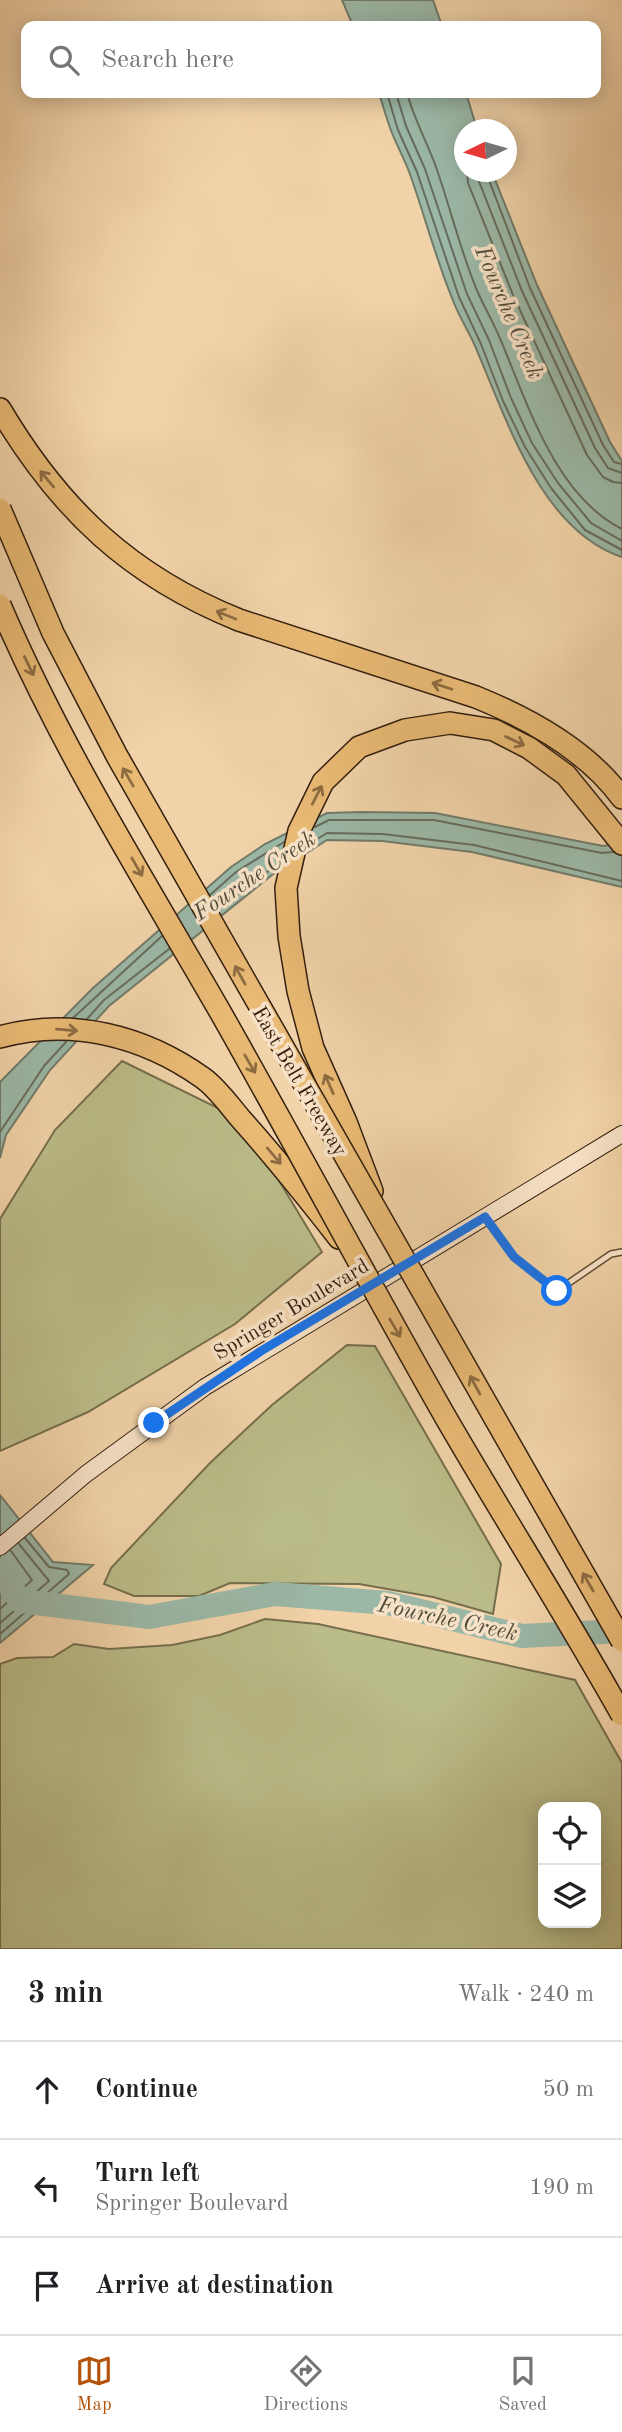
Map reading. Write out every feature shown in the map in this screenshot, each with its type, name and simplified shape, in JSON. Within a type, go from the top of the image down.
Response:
[{"type":"highway","points":[[0,409],[22,446],[61,497],[131,560],[173,589],[239,620],[505,709],[573,750],[614,787],[622,798]]},
{"type":"highway","name":"East Belt Freeway","points":[[0,509],[53,633],[117,756],[390,1239],[460,1356],[503,1436],[622,1641]]},
{"type":"highway","name":"East Belt Freeway","points":[[0,605],[84,774],[277,1113],[355,1257],[508,1524],[622,1715]]},
{"type":"highway","points":[[390,1239],[346,1122],[313,1048],[298,991],[289,936],[286,888],[299,831],[323,782],[359,747],[405,730],[450,723],[494,730],[529,748],[566,775],[622,844]]},
{"type":"highway","points":[[0,1037],[57,1029],[117,1035],[158,1050],[206,1080],[272,1153],[355,1257]]},
{"type":"main road","name":"Springer Boulevard","points":[[0,1547],[86,1474],[205,1387],[622,1134]]},
{"type":"lane","points":[[485,1217],[514,1257],[557,1291],[611,1254],[622,1252]]},
{"type":"green space","points":[[122,1061],[222,1110],[278,1179],[322,1252],[235,1324],[88,1412],[0,1451],[0,1219],[55,1130]]},
{"type":"green space","points":[[347,1345],[375,1346],[501,1564],[493,1614],[433,1597],[359,1584],[230,1583],[199,1596],[134,1596],[104,1584],[111,1568],[210,1463],[272,1405]]},
{"type":"green space","points":[[265,1619],[318,1624],[575,1680],[622,1763],[622,1949],[0,1949],[0,1664],[17,1658],[53,1657],[74,1644],[109,1649],[172,1645],[220,1635]]},
{"type":"water","points":[[342,0],[433,0],[440,21],[351,21]]},
{"type":"water","points":[[381,98],[468,98],[474,119],[454,119],[454,182],[496,182],[537,285],[610,442],[622,461],[622,557],[593,543],[569,523],[529,468],[454,304],[411,177]]},
{"type":"water","points":[[327,813],[435,813],[603,846],[622,843],[622,887],[472,852],[382,841],[327,840],[272,875],[109,1006],[50,1070],[6,1135],[0,1158],[0,1082],[93,988],[231,867],[265,844]]},
{"type":"water","points":[[0,1495],[53,1562],[93,1565],[0,1643]]},
{"type":"waterway","name":"Fourche Creek","points":[[0,1570],[20,1601],[149,1617],[275,1594],[388,1603],[522,1636],[622,1631]]},
{"type":"route","points":[[154,1423],[261,1351],[485,1217],[514,1257],[557,1291]]}]
